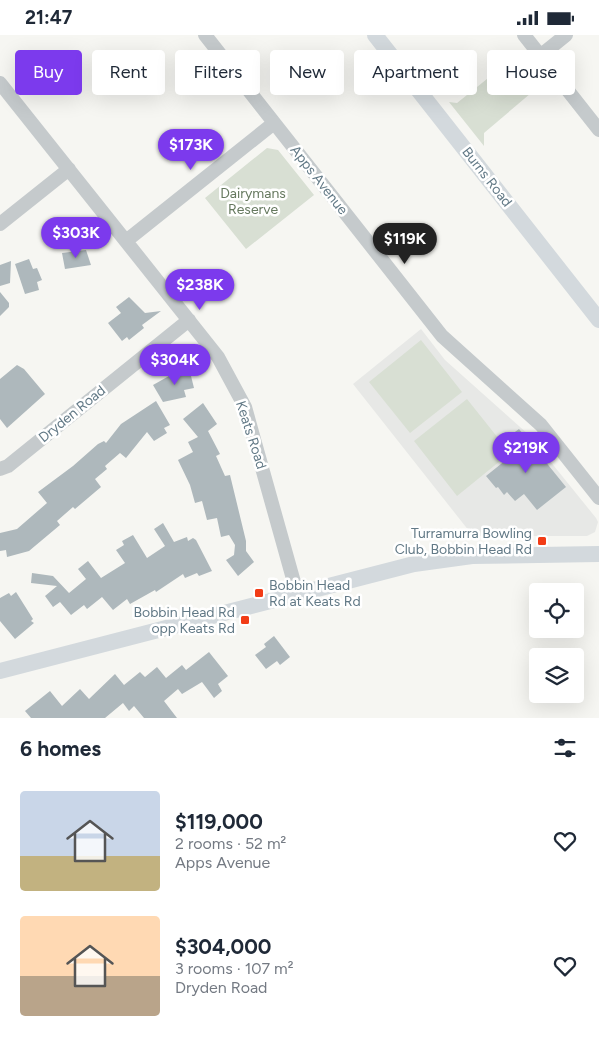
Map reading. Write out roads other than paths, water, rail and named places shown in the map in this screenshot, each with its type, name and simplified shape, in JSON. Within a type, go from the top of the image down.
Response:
[{"type":"main road","name":"Burns Road","points":[[375,35],[599,319]]},
{"type":"main road","points":[[0,671],[414,564],[443,559],[481,556],[599,554]]},
{"type":"street","name":"Apps Avenue","points":[[205,35],[442,336],[541,425],[599,498]]},
{"type":"street","points":[[524,35],[535,50]]},
{"type":"street","points":[[547,50],[566,35]]},
{"type":"street","name":"Keats Road","points":[[0,83],[218,357],[245,407],[297,593]]},
{"type":"street","points":[[571,95],[599,130]]},
{"type":"street","points":[[126,241],[274,123]]},
{"type":"street","points":[[0,223],[69,169]]},
{"type":"street","name":"Dryden Road","points":[[0,469],[8,466],[188,320]]},
{"type":"place","name":"Turramurra Bowling Club, Bobbin Head Rd","points":[[542,541]]},
{"type":"place","name":"Bobbin Head Rd at Keats Rd","points":[[259,593]]},
{"type":"place","name":"Bobbin Head Rd opp Keats Rd","points":[[245,620]]},
{"type":"park label","name":"Dairymans Reserve","points":[[253,201]]}]
